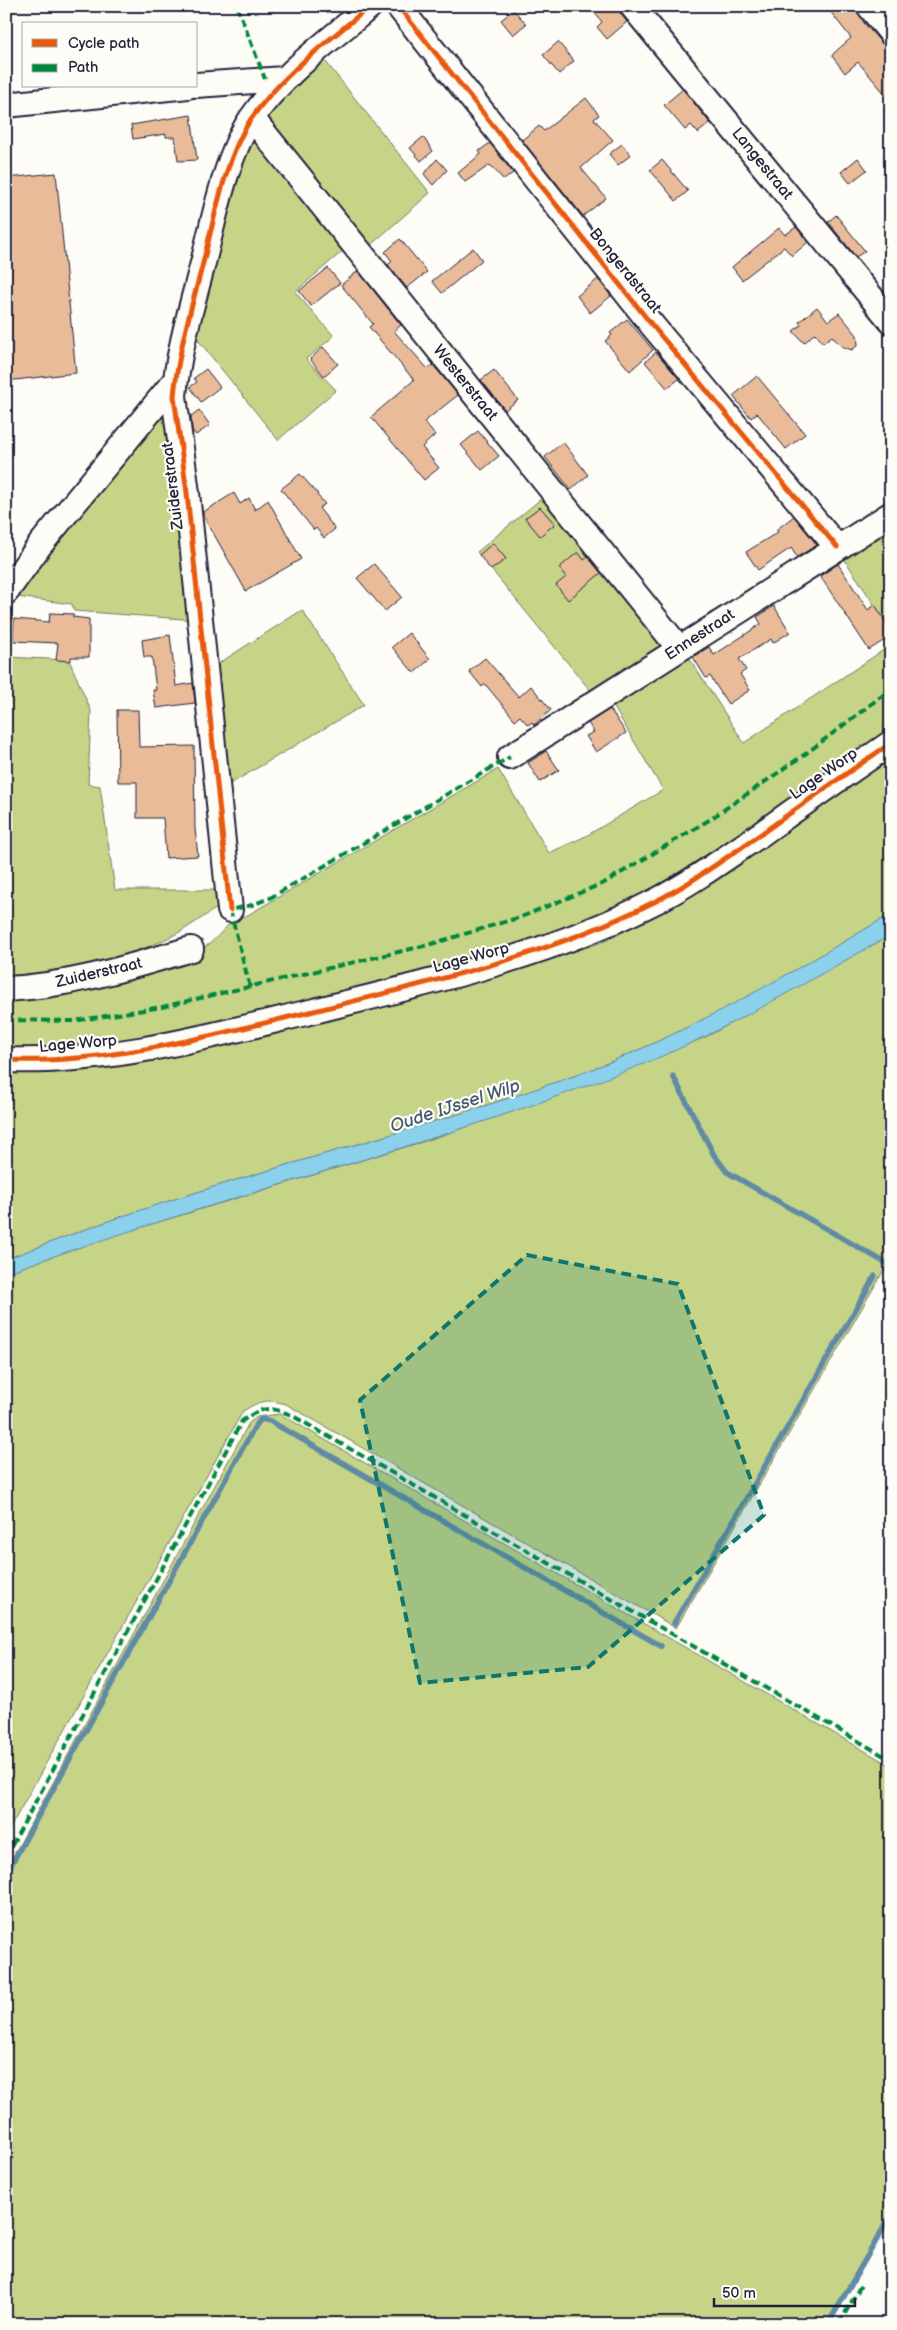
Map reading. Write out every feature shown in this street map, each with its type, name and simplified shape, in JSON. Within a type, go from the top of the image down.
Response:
[{"type":"street","name":"Zuiderstraat","points":[[230,910],[187,494],[174,396],[176,381],[186,330],[222,190],[242,133],[284,79],[370,6]]},
{"type":"street","name":"Bongerdstraat","points":[[398,6],[652,325],[837,547]]},
{"type":"street","name":"Langestraat","points":[[632,6],[891,321]]},
{"type":"street","points":[[869,6],[891,32]]},
{"type":"street","points":[[198,85],[284,79]]},
{"type":"street","points":[[6,105],[169,88]]},
{"type":"street","name":"Westerstraat","points":[[252,118],[679,648]]},
{"type":"street","name":"Zuiderstraat","points":[[6,592],[40,545],[176,381]]},
{"type":"street","name":"Ennestraat","points":[[510,757],[891,514]]},
{"type":"street","name":"Lage Worp","points":[[6,1060],[66,1059],[156,1048],[384,994],[500,964],[547,948],[592,931],[657,900],[706,872],[891,742]]},
{"type":"street","name":"Zuiderstraat","points":[[6,988],[62,983],[99,976],[191,949]]},
{"type":"highlighted area","points":[[527,1255],[678,1284],[764,1515],[588,1667],[420,1683],[360,1400]]},
{"type":"green space","points":[[322,57],[430,193],[364,251],[264,130],[269,108]]},
{"type":"green space","points":[[252,133],[345,249],[295,292],[334,336],[306,359],[336,390],[278,440],[191,331],[216,225]]},
{"type":"green space","points":[[161,408],[177,447],[197,620],[74,611],[72,604],[9,596]]},
{"type":"green space","points":[[548,493],[665,647],[594,695],[477,552]]},
{"type":"green space","points":[[891,522],[891,630],[841,554]]},
{"type":"green space","points":[[302,610],[364,705],[225,787],[213,667]]},
{"type":"green space","points":[[891,645],[891,730],[716,857],[650,894],[584,924],[491,955],[210,1025],[67,1052],[6,1053],[6,993],[80,982],[129,972],[154,966],[201,949],[240,917],[246,916],[498,769],[549,853],[586,836],[663,790],[609,699],[684,650],[744,743]]},
{"type":"green space","points":[[6,657],[69,660],[91,711],[88,784],[100,786],[115,890],[215,890],[217,908],[178,933],[117,957],[49,971],[6,976]]},
{"type":"green space","points":[[891,755],[891,914],[775,982],[655,1043],[571,1077],[460,1114],[179,1198],[108,1221],[6,1259],[6,1071],[221,1043],[406,1001],[534,965],[608,940],[684,899]]},
{"type":"green space","points":[[891,935],[891,1273],[884,1270],[676,1628],[286,1404],[274,1401],[260,1403],[243,1411],[6,1835],[6,1273],[93,1242],[422,1142],[546,1100],[706,1037]]},
{"type":"green space","points":[[280,1414],[891,1766],[891,2212],[826,2324],[6,2324],[6,1869],[249,1423],[257,1417]]},
{"type":"water","points":[[891,914],[891,935],[737,1020],[641,1065],[484,1121],[165,1220],[6,1273],[6,1259],[108,1221],[235,1180],[460,1114],[613,1061],[735,1003]]},
{"type":"building","points":[[589,6],[619,6],[621,14],[627,22],[607,39],[597,27],[602,22]]},
{"type":"building","points":[[826,6],[856,6],[864,23],[891,54],[891,101],[858,62],[845,73],[832,56],[851,38]]},
{"type":"building","points":[[514,10],[526,24],[513,35],[501,20]]},
{"type":"building","points":[[558,42],[574,61],[559,74],[543,55]]},
{"type":"building","points":[[683,89],[710,123],[698,133],[691,125],[685,130],[664,105]]},
{"type":"building","points":[[586,98],[599,115],[594,119],[613,140],[581,168],[606,198],[583,216],[522,140],[539,126],[544,131]]},
{"type":"building","points":[[191,115],[197,160],[178,161],[175,137],[166,137],[166,134],[133,139],[131,125]]},
{"type":"building","points":[[423,137],[433,151],[421,161],[410,148]]},
{"type":"building","points":[[490,143],[513,173],[504,180],[490,165],[465,182],[458,173],[481,154],[479,151]]},
{"type":"building","points":[[622,144],[631,155],[618,165],[609,154]]},
{"type":"building","points":[[858,158],[867,170],[850,183],[841,172]]},
{"type":"building","points":[[437,159],[447,170],[433,185],[424,174]]},
{"type":"building","points":[[662,160],[688,191],[676,201],[650,170]]},
{"type":"building","points":[[56,173],[76,373],[6,381],[6,178]]},
{"type":"building","points":[[836,215],[865,251],[856,257],[828,222]]},
{"type":"building","points":[[796,227],[808,242],[792,256],[784,247],[742,280],[732,267],[779,228],[785,235]]},
{"type":"building","points":[[400,239],[427,272],[407,288],[388,265],[392,261],[385,252]]},
{"type":"building","points":[[473,248],[482,260],[442,293],[432,281]]},
{"type":"building","points":[[328,268],[340,283],[311,306],[299,291]]},
{"type":"building","points":[[358,271],[401,325],[394,331],[428,369],[433,365],[458,395],[424,422],[435,435],[422,447],[439,468],[424,480],[371,417],[414,380],[369,327],[373,324],[341,285]]},
{"type":"building","points":[[598,279],[611,296],[590,313],[577,296]]},
{"type":"building","points":[[817,307],[828,321],[839,313],[857,335],[858,345],[852,350],[841,346],[832,336],[823,343],[815,333],[804,343],[793,331],[801,325],[799,322]]},
{"type":"building","points":[[627,319],[653,350],[630,371],[605,341],[612,335],[610,333]]},
{"type":"building","points":[[323,347],[338,364],[324,376],[310,359]]},
{"type":"building","points":[[656,352],[679,379],[667,388],[645,362]]},
{"type":"building","points":[[206,369],[220,387],[201,402],[190,387],[197,382],[194,378]]},
{"type":"building","points":[[494,370],[518,400],[505,410],[481,380]]},
{"type":"building","points":[[757,376],[805,434],[786,449],[757,413],[751,418],[733,396]]},
{"type":"building","points":[[199,410],[210,425],[196,435],[192,430],[191,416]]},
{"type":"building","points":[[478,431],[499,456],[482,470],[461,445]]},
{"type":"building","points":[[563,442],[588,475],[571,490],[545,457]]},
{"type":"building","points":[[300,474],[325,504],[319,508],[335,529],[324,538],[316,528],[314,530],[281,489]]},
{"type":"building","points":[[234,493],[240,504],[249,498],[255,510],[268,500],[301,559],[246,591],[203,515],[203,512]]},
{"type":"building","points":[[540,507],[555,524],[540,536],[525,518]]},
{"type":"building","points":[[794,516],[817,545],[797,557],[791,548],[758,570],[746,552],[778,532],[776,530]]},
{"type":"building","points":[[493,543],[506,559],[491,570],[479,555]]},
{"type":"building","points":[[578,552],[584,560],[588,557],[601,573],[568,600],[556,585],[566,577],[559,568]]},
{"type":"building","points":[[374,564],[402,597],[385,611],[357,578]]},
{"type":"building","points":[[838,564],[868,610],[875,605],[891,630],[891,636],[869,650],[820,576]]},
{"type":"building","points":[[774,606],[790,632],[773,643],[771,639],[739,659],[746,670],[740,674],[750,690],[728,704],[710,676],[706,678],[693,657],[709,647],[714,655],[761,624],[757,617]]},
{"type":"building","points":[[50,613],[73,614],[73,617],[89,619],[89,657],[71,657],[71,661],[56,660],[58,643],[13,641],[14,619],[49,622]]},
{"type":"building","points":[[409,633],[430,659],[414,673],[392,647]]},
{"type":"building","points":[[170,635],[176,686],[193,683],[195,703],[156,708],[153,690],[156,690],[152,657],[144,657],[142,640]]},
{"type":"building","points":[[485,658],[519,697],[531,686],[551,710],[534,725],[532,722],[528,725],[520,716],[515,720],[485,684],[482,687],[469,671]]},
{"type":"building","points":[[610,709],[626,733],[596,752],[586,736],[594,732],[588,723]]},
{"type":"building","points":[[117,710],[138,710],[139,747],[194,746],[195,829],[198,856],[166,858],[163,818],[137,818],[137,782],[118,782]]},
{"type":"building","points":[[546,751],[559,770],[540,782],[528,763]]},
{"type":"waterway","points":[[673,1076],[714,1155],[727,1172],[891,1266]]},
{"type":"waterway","points":[[674,1623],[875,1276]]},
{"type":"waterway","points":[[6,1874],[254,1428],[261,1419],[270,1421],[661,1646]]},
{"type":"waterway","points":[[828,2324],[891,2215]]},
{"type":"marked path","points":[[237,6],[265,79]]},
{"type":"marked path","points":[[6,1020],[74,1021],[162,1007],[428,945],[521,917],[604,883],[709,820],[804,755],[891,689]]},
{"type":"marked path","points":[[250,987],[230,910],[252,905],[270,898],[510,757]]},
{"type":"marked path","points":[[6,1856],[242,1421],[256,1412],[267,1409],[278,1410],[293,1416],[891,1760]]},
{"type":"marked path","points":[[839,2324],[861,2285]]},
{"type":"cycle path","points":[[230,910],[187,493],[174,396],[176,379],[186,329],[216,208],[228,169],[242,134],[251,119],[277,87],[370,6]]},
{"type":"cycle path","points":[[398,6],[652,325],[837,547]]},
{"type":"cycle path","points":[[6,1060],[45,1060],[123,1053],[200,1038],[445,978],[488,966],[573,937],[656,901],[683,886],[891,743]]},
{"type":"water label","name":"Oude IJssel Wilp","points":[[455,1106]]}]
